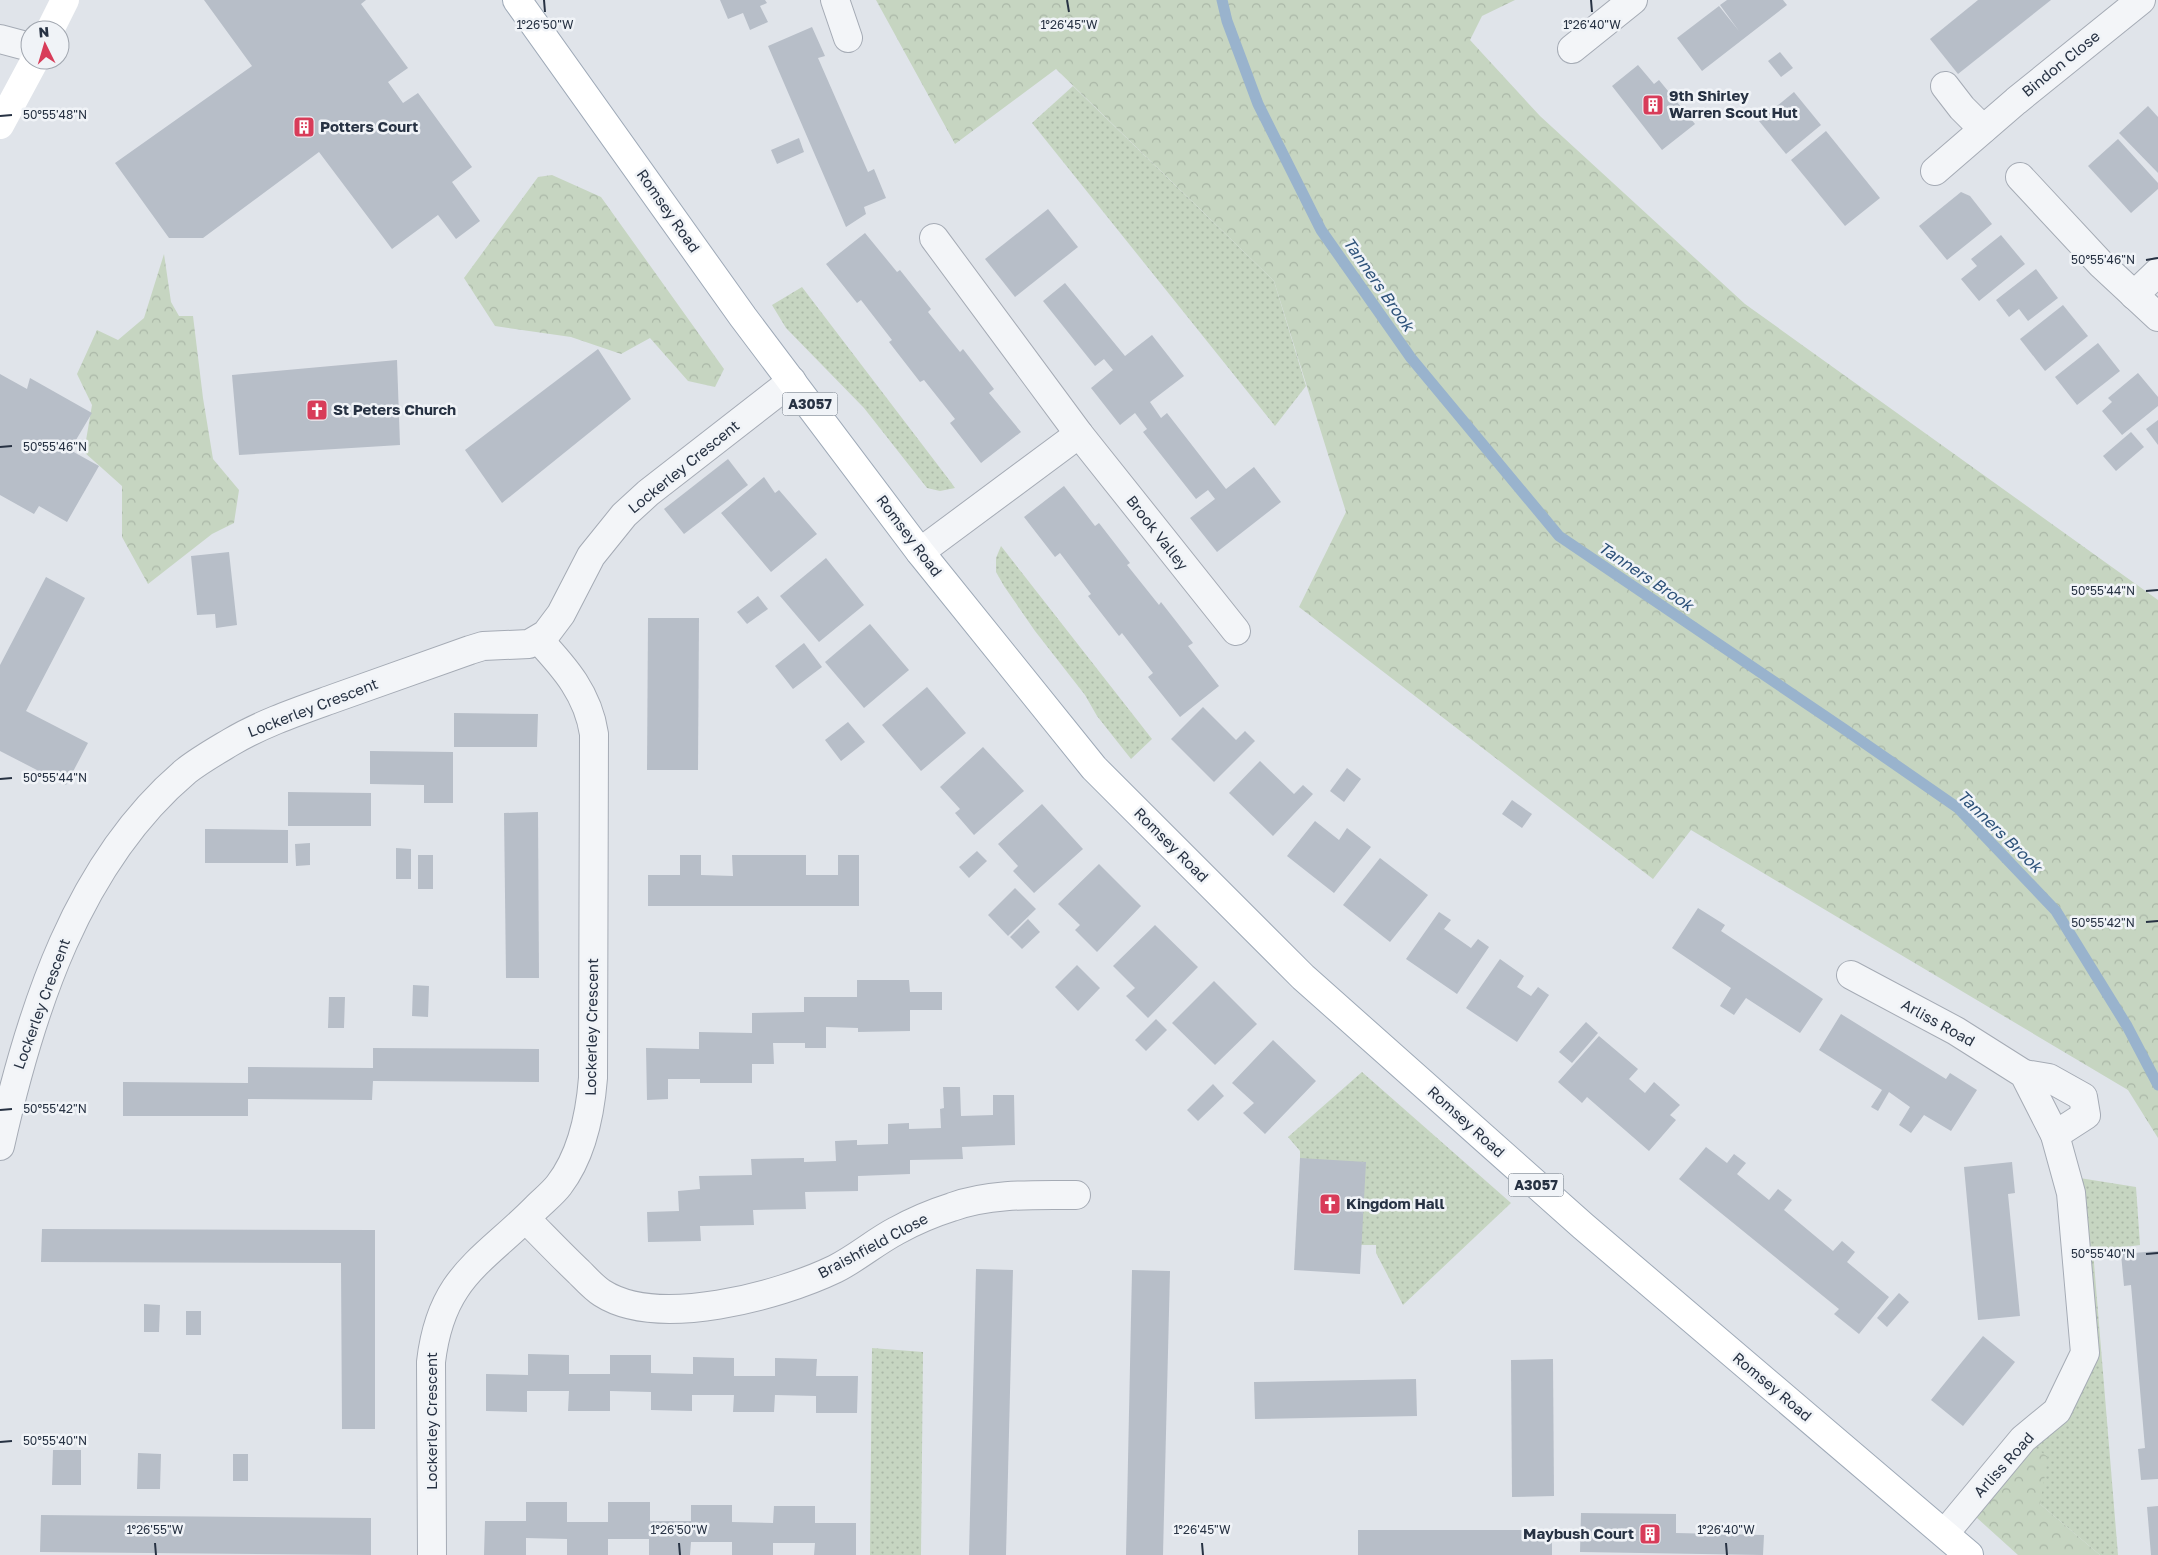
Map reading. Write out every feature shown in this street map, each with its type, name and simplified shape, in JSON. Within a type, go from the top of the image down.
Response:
[{"type":"main road","points":[[55,20],[65,0]]},
{"type":"main road","name":"Romsey Road","points":[[517,0],[744,317],[920,552],[1094,768],[1303,977],[1583,1226],[1969,1555]]},
{"type":"main road","points":[[0,125],[30,70]]},
{"type":"street","points":[[835,0],[848,38]]},
{"type":"street","name":"Bindon Close","points":[[1935,171],[1983,129],[2141,0]]},
{"type":"street","points":[[1572,49],[1626,2]]},
{"type":"street","points":[[0,39],[20,44]]},
{"type":"street","points":[[1945,86],[1962,108],[1983,129]]},
{"type":"street","points":[[2020,177],[2069,231],[2158,317]]},
{"type":"street","name":"Brook Valley","points":[[934,238],[1079,434],[1236,631]]},
{"type":"street","points":[[2134,295],[2158,272]]},
{"type":"street","name":"Lockerley Crescent","points":[[1,1139],[15,1081],[44,990],[63,941],[104,868],[146,812],[176,780],[232,741],[291,714],[483,646],[524,645],[539,640],[561,614],[591,556],[624,515],[648,493],[792,381]]},
{"type":"street","points":[[920,552],[1079,434]]},
{"type":"street","name":"Lockerley Crescent","points":[[432,1555],[431,1362],[434,1336],[441,1314],[464,1275],[482,1256],[526,1219],[558,1186],[572,1165],[583,1137],[590,1108],[593,1078],[594,734],[592,717],[575,681],[539,640]]},
{"type":"street","name":"Arliss Road","points":[[1851,975],[1956,1031],[2024,1074],[2050,1078],[2083,1097],[2086,1115],[2055,1135]]},
{"type":"street","name":"Arliss Road","points":[[1944,1533],[2023,1439],[2057,1411],[2085,1353],[2071,1193],[2055,1135],[2024,1074]]},
{"type":"street","name":"Braishfield Close","points":[[526,1219],[601,1292],[620,1302],[647,1309],[687,1308],[724,1304],[764,1295],[800,1283],[850,1261],[895,1231],[953,1206],[978,1200],[1006,1197],[1076,1195]]},
{"type":"green space","points":[[876,0],[1515,0],[1482,16],[1470,40],[1540,116],[1745,304],[2158,600],[2158,1138],[2128,1090],[1691,830],[1653,879],[1299,607],[1346,512],[1274,281],[1056,69],[955,144]]},
{"type":"green space","points":[[1073,86],[1274,281],[1306,386],[1275,426],[1032,123]]},
{"type":"green space","points":[[552,175],[601,197],[724,369],[715,387],[688,381],[650,338],[621,354],[571,337],[495,326],[464,278],[538,177]]},
{"type":"green space","points":[[164,254],[171,302],[179,316],[193,316],[213,459],[239,490],[234,523],[212,534],[148,584],[122,537],[122,486],[84,452],[92,405],[77,374],[97,330],[118,340],[144,318]]},
{"type":"green space","points":[[802,287],[955,488],[940,491],[927,488],[864,408],[786,328],[772,305]]},
{"type":"green space","points":[[1001,546],[1152,739],[1131,759],[1097,716],[1085,695],[1035,631],[1004,586],[996,572],[996,558]]},
{"type":"green space","points":[[1362,1072],[1511,1203],[1403,1305],[1376,1253],[1376,1245],[1361,1245],[1300,1158],[1300,1151],[1288,1137]]},
{"type":"green space","points":[[2067,1176],[2136,1187],[2140,1245],[2093,1251],[2118,1555],[2100,1555],[2040,1504],[2023,1439],[2085,1353]]},
{"type":"green space","points":[[872,1348],[923,1352],[921,1555],[870,1555]]},
{"type":"green space","points":[[2023,1439],[2048,1457],[2040,1504],[2100,1555],[2018,1555],[1966,1508]]},
{"type":"building","name":"Potters Court","points":[[204,0],[366,0],[361,4],[408,68],[388,82],[403,103],[418,93],[472,167],[452,182],[480,221],[456,239],[438,215],[392,249],[319,152],[203,238],[169,238],[115,163],[252,66]]},
{"type":"building","points":[[720,0],[765,0],[767,3],[760,6],[768,22],[750,30],[743,13],[728,19]]},
{"type":"building","points":[[1727,0],[1783,0],[1787,5],[1702,71],[1677,38],[1719,6],[1739,31],[1720,5]]},
{"type":"building","points":[[1978,0],[2051,0],[1958,74],[1930,39]]},
{"type":"building","points":[[812,27],[825,56],[818,58],[868,172],[874,169],[886,198],[864,207],[866,214],[846,227],[768,46]]},
{"type":"building","points":[[1780,52],[1793,68],[1781,77],[1768,61]]},
{"type":"building","name":"9th Shirley Warren Scout Hut","points":[[1638,65],[1654,84],[1659,80],[1695,124],[1662,150],[1612,86]]},
{"type":"building","points":[[1794,92],[1821,125],[1786,154],[1759,121]]},
{"type":"building","points":[[2148,106],[2158,117],[2158,173],[2119,133]]},
{"type":"building","points":[[1826,131],[1880,198],[1845,226],[1791,160]]},
{"type":"building","points":[[799,138],[804,152],[777,164],[771,150]]},
{"type":"building","points":[[2118,139],[2158,183],[2158,189],[2131,213],[2088,166]]},
{"type":"building","points":[[1961,192],[1970,196],[1992,224],[1947,260],[1919,226]]},
{"type":"building","points":[[1048,209],[1078,247],[1015,297],[985,259]]},
{"type":"building","points":[[865,233],[897,272],[900,270],[931,309],[928,312],[960,352],[963,349],[994,389],[989,393],[1021,432],[981,463],[950,423],[955,419],[924,380],[920,382],[889,342],[892,340],[861,300],[857,303],[826,264]]},
{"type":"building","points":[[2001,235],[2025,264],[1979,301],[1961,279],[1977,266],[1971,259]]},
{"type":"building","points":[[2036,269],[2058,298],[2028,321],[2019,309],[2009,317],[1996,300]]},
{"type":"building","points":[[1065,283],[1125,356],[1152,335],[1184,376],[1150,402],[1161,418],[1167,413],[1226,489],[1254,467],[1281,502],[1217,552],[1190,518],[1215,499],[1208,490],[1196,499],[1143,432],[1147,429],[1135,413],[1120,425],[1091,388],[1113,370],[1104,359],[1095,366],[1043,301]]},
{"type":"building","points":[[2063,305],[2088,336],[2045,371],[2020,339]]},
{"type":"building","points":[[2098,343],[2120,371],[2077,405],[2055,377]]},
{"type":"building","points":[[598,349],[631,399],[502,503],[465,450]]},
{"type":"building","name":"St Peters Church","points":[[397,360],[400,445],[239,455],[232,375]]},
{"type":"building","points":[[2138,373],[2158,397],[2158,406],[2122,435],[2102,411],[2112,402],[2108,398]]},
{"type":"building","points":[[0,374],[27,389],[30,378],[92,413],[70,450],[99,466],[67,522],[39,506],[34,514],[0,495]]},
{"type":"building","points":[[2158,420],[2158,445],[2146,429]]},
{"type":"building","points":[[2131,432],[2144,447],[2116,471],[2103,456]]},
{"type":"building","points":[[728,459],[748,485],[684,534],[664,509]]},
{"type":"building","points":[[764,477],[775,493],[779,490],[817,534],[771,572],[721,513]]},
{"type":"building","points":[[1064,486],[1095,526],[1099,523],[1130,563],[1127,565],[1159,605],[1161,602],[1193,643],[1188,646],[1219,686],[1180,717],[1148,677],[1153,673],[1122,633],[1119,636],[1088,596],[1091,594],[1060,553],[1055,557],[1024,517]]},
{"type":"building","points":[[229,552],[237,625],[216,628],[215,614],[197,615],[191,556]]},
{"type":"building","points":[[826,558],[864,605],[819,642],[780,596]]},
{"type":"building","points":[[46,577],[85,598],[26,711],[88,743],[66,785],[0,751],[0,665]]},
{"type":"building","points":[[758,596],[768,609],[747,624],[737,612]]},
{"type":"building","points":[[648,618],[699,618],[698,770],[647,770]]},
{"type":"building","points":[[870,624],[909,670],[864,708],[825,662]]},
{"type":"building","points":[[804,643],[822,667],[793,689],[775,666]]},
{"type":"building","points":[[927,687],[966,733],[921,771],[882,725]]},
{"type":"building","points":[[1203,707],[1236,740],[1245,731],[1255,741],[1214,782],[1171,739]]},
{"type":"building","points":[[454,713],[538,714],[537,747],[454,747]]},
{"type":"building","points":[[848,722],[865,742],[841,761],[825,740]]},
{"type":"building","points":[[983,747],[1024,791],[974,835],[955,813],[960,809],[940,787]]},
{"type":"building","points":[[370,751],[453,752],[453,803],[424,803],[424,785],[370,784]]},
{"type":"building","points":[[1260,761],[1294,794],[1303,785],[1313,794],[1273,836],[1229,793]]},
{"type":"building","points":[[1347,768],[1361,779],[1344,802],[1330,791]]},
{"type":"building","points":[[288,792],[371,793],[371,826],[288,826]]},
{"type":"building","points":[[1512,800],[1532,814],[1522,828],[1502,814]]},
{"type":"building","points":[[1042,804],[1083,849],[1034,893],[1013,871],[1018,866],[998,844]]},
{"type":"building","points":[[538,812],[539,978],[506,978],[504,813]]},
{"type":"building","points":[[1315,821],[1339,840],[1347,828],[1371,847],[1334,893],[1287,856]]},
{"type":"building","points":[[205,829],[288,830],[288,863],[205,863]]},
{"type":"building","points":[[310,843],[310,865],[296,866],[295,844]]},
{"type":"building","points":[[396,848],[411,849],[411,879],[396,879]]},
{"type":"building","points":[[977,851],[987,861],[969,878],[959,867]]},
{"type":"building","points":[[418,855],[433,855],[433,889],[418,889]]},
{"type":"building","points":[[680,855],[701,855],[701,875],[733,876],[732,855],[806,855],[806,875],[838,875],[838,855],[859,855],[859,906],[648,906],[648,875],[680,875]]},
{"type":"building","points":[[1380,858],[1428,895],[1390,942],[1343,905]]},
{"type":"building","points":[[1099,864],[1141,906],[1097,952],[1075,930],[1080,925],[1058,904]]},
{"type":"building","points":[[1015,888],[1036,909],[1008,936],[988,915]]},
{"type":"building","points":[[1698,908],[1725,925],[1721,931],[1823,999],[1800,1033],[1746,998],[1734,1015],[1720,1006],[1731,988],[1672,948]]},
{"type":"building","points":[[1439,912],[1451,920],[1444,929],[1471,948],[1478,939],[1489,947],[1457,994],[1406,959]]},
{"type":"building","points":[[1028,919],[1040,932],[1022,949],[1010,937]]},
{"type":"building","points":[[1155,925],[1198,967],[1148,1018],[1126,996],[1135,988],[1113,966]]},
{"type":"building","points":[[1500,959],[1524,976],[1517,987],[1531,996],[1538,987],[1549,995],[1517,1042],[1466,1008]]},
{"type":"building","points":[[1077,965],[1100,988],[1078,1011],[1055,987]]},
{"type":"building","points":[[857,980],[909,980],[910,992],[942,992],[942,1010],[910,1010],[910,1031],[858,1032],[858,1028],[826,1027],[826,1048],[805,1048],[805,1043],[773,1043],[774,1064],[752,1064],[752,1083],[700,1083],[700,1079],[668,1079],[668,1099],[647,1100],[646,1048],[699,1049],[699,1032],[752,1033],[752,1013],[804,1012],[804,997],[857,997]]},
{"type":"building","points":[[1214,981],[1257,1024],[1215,1065],[1172,1023]]},
{"type":"building","points":[[413,985],[429,986],[428,1017],[412,1016]]},
{"type":"building","points":[[329,997],[345,997],[344,1028],[328,1028]]},
{"type":"building","points":[[1841,1014],[1946,1079],[1950,1073],[1977,1090],[1951,1131],[1924,1115],[1911,1133],[1899,1125],[1910,1107],[1889,1092],[1878,1111],[1871,1107],[1882,1090],[1819,1050]]},
{"type":"building","points":[[1156,1019],[1167,1030],[1146,1051],[1135,1040]]},
{"type":"building","points":[[1586,1022],[1598,1033],[1572,1063],[1559,1052]]},
{"type":"building","points":[[1599,1036],[1638,1069],[1629,1079],[1645,1093],[1654,1082],[1680,1105],[1670,1115],[1676,1120],[1649,1151],[1587,1097],[1582,1103],[1558,1082]]},
{"type":"building","points":[[1273,1040],[1316,1081],[1265,1134],[1243,1113],[1254,1103],[1232,1083]]},
{"type":"building","points":[[373,1048],[539,1049],[539,1082],[373,1081],[372,1100],[248,1099],[248,1116],[123,1116],[123,1082],[248,1083],[248,1067],[373,1068]]},
{"type":"building","points":[[1213,1084],[1224,1096],[1198,1121],[1187,1110]]},
{"type":"building","points":[[943,1087],[960,1087],[961,1116],[993,1115],[993,1095],[1014,1095],[1015,1145],[962,1147],[963,1159],[910,1160],[910,1174],[858,1176],[858,1191],[805,1192],[806,1209],[753,1210],[754,1225],[700,1226],[701,1241],[648,1242],[647,1212],[679,1211],[678,1191],[700,1189],[699,1176],[752,1175],[751,1159],[804,1158],[804,1162],[836,1161],[835,1141],[857,1140],[857,1145],[888,1144],[888,1124],[909,1123],[909,1129],[941,1128],[940,1109],[944,1108]]},
{"type":"building","points":[[1706,1147],[1727,1163],[1734,1154],[1746,1163],[1737,1174],[1769,1200],[1778,1189],[1792,1200],[1784,1210],[1833,1251],[1842,1241],[1855,1252],[1847,1262],[1889,1297],[1859,1334],[1834,1314],[1839,1309],[1679,1179]]},
{"type":"building","name":"Kingdom Hall","points":[[1300,1158],[1366,1162],[1360,1274],[1294,1270]]},
{"type":"building","points":[[2012,1162],[2015,1193],[2008,1194],[2020,1316],[1978,1320],[1964,1167]]},
{"type":"building","points":[[42,1229],[375,1230],[375,1429],[342,1429],[341,1263],[41,1262]]},
{"type":"building","points":[[2158,1251],[2158,1479],[2141,1480],[2138,1449],[2145,1448],[2131,1285],[2124,1286],[2121,1254]]},
{"type":"building","points":[[976,1269],[1013,1270],[1006,1555],[969,1555]]},
{"type":"building","points":[[1132,1270],[1170,1271],[1163,1555],[1126,1555]]},
{"type":"building","points":[[1899,1293],[1909,1302],[1887,1327],[1877,1318]]},
{"type":"building","points":[[144,1304],[160,1305],[159,1332],[144,1332]]},
{"type":"building","points":[[186,1311],[201,1311],[201,1335],[186,1335]]},
{"type":"building","points":[[1983,1336],[2015,1362],[1963,1426],[1931,1400]]},
{"type":"building","points":[[528,1354],[569,1355],[569,1374],[610,1374],[610,1355],[651,1355],[651,1373],[693,1374],[693,1357],[734,1358],[734,1376],[775,1376],[775,1358],[817,1359],[816,1376],[858,1376],[857,1413],[816,1413],[816,1396],[775,1395],[774,1412],[733,1412],[734,1395],[692,1395],[692,1411],[651,1410],[651,1392],[610,1391],[610,1411],[568,1411],[569,1391],[527,1391],[527,1412],[486,1411],[486,1374],[528,1375]]},
{"type":"building","points":[[1553,1359],[1554,1496],[1512,1497],[1511,1360]]},
{"type":"building","points":[[1416,1379],[1417,1416],[1255,1419],[1254,1382]]},
{"type":"building","points":[[53,1450],[81,1450],[81,1485],[52,1485]]},
{"type":"building","points":[[138,1453],[161,1454],[160,1489],[137,1489]]},
{"type":"building","points":[[233,1454],[248,1454],[248,1481],[233,1481]]},
{"type":"building","points":[[526,1502],[567,1502],[567,1522],[608,1522],[608,1502],[650,1502],[650,1521],[691,1521],[691,1505],[732,1505],[732,1522],[773,1523],[774,1506],[815,1506],[815,1523],[856,1523],[856,1555],[814,1555],[815,1543],[773,1543],[773,1555],[732,1555],[732,1542],[691,1542],[690,1555],[649,1555],[649,1539],[608,1539],[608,1555],[567,1555],[567,1539],[526,1538],[526,1555],[484,1555],[485,1521],[526,1521]]},
{"type":"building","points":[[2158,1506],[2158,1555],[2151,1555],[2147,1507]]},
{"type":"building","name":"Maybush Court","points":[[1581,1513],[1676,1514],[1676,1533],[1764,1535],[1763,1555],[1580,1552]]},
{"type":"building","points":[[41,1515],[371,1518],[371,1555],[40,1552]]},
{"type":"building","name":"Maybush Court","points":[[1358,1530],[1552,1530],[1552,1555],[1358,1555]]},
{"type":"waterway","name":"Tanners Brook","points":[[1222,0],[1227,21],[1258,104],[1321,230],[1411,358],[1559,536],[1958,808],[2056,911],[2127,1026],[2158,1085]]},
{"type":"place","name":"9th Shirley Warren Scout Hut","points":[[1653,105]]},
{"type":"place","name":"Potters Court","points":[[304,127]]},
{"type":"place","name":"St Peters Church","points":[[317,410]]},
{"type":"place","name":"Kingdom Hall","points":[[1330,1204]]},
{"type":"place","name":"Maybush Court","points":[[1650,1534]]}]
